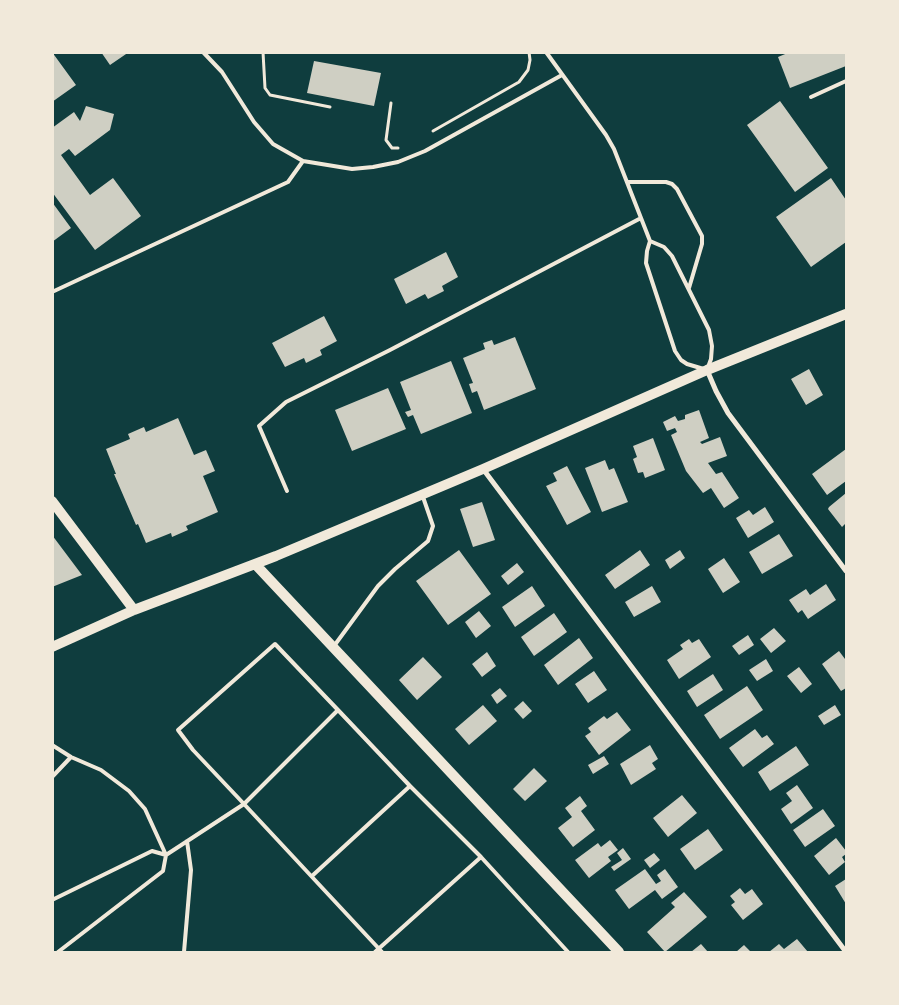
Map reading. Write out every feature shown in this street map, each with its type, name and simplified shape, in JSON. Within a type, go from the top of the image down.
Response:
[{"type":"main road","points":[[52,647],[134,610],[256,565],[483,469],[707,370],[846,314]]},
{"type":"main road","points":[[52,501],[134,610]]},
{"type":"main road","points":[[256,565],[619,952]]},
{"type":"street","points":[[707,370],[728,413],[846,572]]},
{"type":"street","points":[[483,469],[846,952]]},
{"type":"lane","points":[[203,52],[222,72],[254,122],[273,144],[303,161],[352,169],[398,162],[425,151],[562,75]]},
{"type":"lane","points":[[546,52],[608,139],[627,182],[650,240],[646,262],[674,349],[681,360],[707,370],[712,352],[711,337],[689,288],[670,253],[664,247],[650,240]]},
{"type":"lane","points":[[811,97],[846,81]]},
{"type":"lane","points":[[52,292],[288,182],[303,161]]},
{"type":"lane","points":[[627,182],[666,182],[672,184],[677,189],[702,236],[702,244],[689,288]]},
{"type":"lane","points":[[287,491],[259,426],[286,402],[390,350],[641,218]]},
{"type":"lane","points":[[333,648],[378,586],[428,541],[433,526],[422,494]]},
{"type":"lane","points":[[382,952],[193,750],[178,730],[275,644],[410,786],[481,857],[568,952]]},
{"type":"lane","points":[[52,900],[152,851],[166,855],[244,804],[338,710]]},
{"type":"lane","points":[[52,745],[71,757],[101,770],[128,791],[145,809],[166,855],[163,871],[58,952]]},
{"type":"lane","points":[[52,777],[71,757]]},
{"type":"lane","points":[[312,876],[410,786]]},
{"type":"lane","points":[[184,952],[192,870],[187,841]]},
{"type":"lane","points":[[375,952],[481,857]]},
{"type":"path","points":[[263,52],[265,88],[270,95],[330,107]]},
{"type":"path","points":[[424,136],[516,85],[528,70],[529,52]]},
{"type":"path","points":[[391,103],[386,140],[392,148],[399,148]]},
{"type":"building","points":[[52,52],[76,85],[52,102]]},
{"type":"building","points":[[101,52],[129,52],[110,65]]},
{"type":"building","points":[[790,52],[846,52],[846,66],[790,88],[778,57]]},
{"type":"building","points":[[314,61],[381,73],[374,106],[307,93]]},
{"type":"building","points":[[780,101],[828,168],[795,192],[747,125]]},
{"type":"building","points":[[86,106],[114,114],[110,130],[75,156],[69,149],[61,155],[90,195],[113,178],[141,216],[95,250],[52,192],[52,128],[74,112],[80,121]]},
{"type":"building","points":[[831,178],[846,200],[846,242],[811,267],[776,217]]},
{"type":"building","points":[[52,202],[71,228],[52,242]]},
{"type":"building","points":[[446,252],[458,277],[442,286],[444,291],[428,299],[425,294],[406,304],[394,279]]},
{"type":"building","points":[[324,316],[337,341],[320,350],[322,355],[306,363],[304,358],[285,367],[272,343]]},
{"type":"building","points":[[515,337],[536,389],[484,410],[477,391],[472,393],[469,384],[473,383],[463,358],[485,349],[483,343],[492,340],[494,345]]},
{"type":"building","points":[[451,361],[472,413],[421,434],[413,415],[408,417],[405,412],[411,410],[400,382]]},
{"type":"building","points":[[809,369],[823,395],[806,405],[791,379]]},
{"type":"building","points":[[388,388],[406,429],[352,451],[335,410]]},
{"type":"building","points":[[699,410],[709,438],[700,442],[702,444],[720,437],[727,456],[708,463],[716,474],[722,472],[739,498],[724,508],[711,488],[703,493],[686,471],[671,435],[677,432],[675,428],[667,431],[663,422],[675,416],[678,421],[685,419],[685,415]]},
{"type":"building","points":[[178,418],[194,455],[206,450],[215,471],[203,476],[218,512],[186,526],[188,530],[172,537],[171,533],[146,543],[114,474],[116,474],[106,449],[130,439],[128,434],[144,427],[146,432]]},
{"type":"building","points":[[653,438],[665,470],[645,478],[643,472],[638,473],[633,459],[637,457],[633,446]]},
{"type":"building","points":[[846,449],[846,481],[827,495],[812,474]]},
{"type":"building","points":[[605,460],[609,470],[614,468],[628,502],[602,512],[585,468]]},
{"type":"building","points":[[567,466],[591,512],[567,525],[546,486],[557,481],[553,473]]},
{"type":"building","points":[[846,493],[846,523],[842,527],[828,509]]},
{"type":"building","points":[[482,502],[495,540],[473,547],[460,509]]},
{"type":"building","points":[[765,507],[774,522],[748,538],[736,518],[749,510],[753,515]]},
{"type":"building","points":[[779,534],[793,556],[762,574],[749,552]]},
{"type":"building","points":[[52,535],[82,575],[52,587]]},
{"type":"building","points":[[459,550],[491,594],[448,625],[416,581]]},
{"type":"building","points":[[640,550],[650,565],[615,589],[605,575]]},
{"type":"building","points":[[680,550],[685,558],[670,569],[665,560]]},
{"type":"building","points":[[724,558],[740,582],[723,593],[708,569]]},
{"type":"building","points":[[517,563],[524,572],[508,585],[501,576]]},
{"type":"building","points":[[826,584],[836,600],[808,619],[802,610],[798,613],[789,600],[806,589],[810,595]]},
{"type":"building","points":[[532,586],[545,606],[515,627],[502,607]]},
{"type":"building","points":[[652,586],[661,602],[634,617],[625,602]]},
{"type":"building","points":[[479,611],[491,626],[476,638],[465,622]]},
{"type":"building","points":[[554,613],[567,632],[534,656],[521,637]]},
{"type":"building","points":[[774,628],[786,641],[771,653],[760,639]]},
{"type":"building","points":[[748,635],[754,645],[739,655],[732,646]]},
{"type":"building","points":[[579,638],[593,658],[558,685],[544,665]]},
{"type":"building","points":[[689,639],[692,643],[699,639],[711,657],[679,679],[667,660],[683,649],[680,645]]},
{"type":"building","points":[[839,651],[846,658],[846,688],[841,691],[822,664]]},
{"type":"building","points":[[487,652],[496,666],[482,677],[472,664]]},
{"type":"building","points":[[423,657],[442,677],[417,700],[399,680]]},
{"type":"building","points":[[766,659],[773,671],[757,681],[749,670]]},
{"type":"building","points":[[799,667],[812,684],[801,693],[787,676]]},
{"type":"building","points":[[594,671],[607,690],[588,703],[575,684]]},
{"type":"building","points":[[713,674],[723,690],[697,707],[687,691]]},
{"type":"building","points":[[747,686],[763,710],[720,739],[704,715]]},
{"type":"building","points":[[500,688],[507,696],[497,704],[491,695]]},
{"type":"building","points":[[523,701],[532,711],[523,719],[514,709]]},
{"type":"building","points":[[483,705],[497,721],[469,745],[455,729]]},
{"type":"building","points":[[835,705],[841,715],[824,725],[818,716]]},
{"type":"building","points":[[617,712],[631,730],[599,755],[585,736],[591,732],[588,728],[604,716],[607,719]]},
{"type":"building","points":[[755,729],[762,738],[767,735],[774,744],[743,767],[729,748]]},
{"type":"building","points":[[650,745],[658,759],[652,763],[656,769],[631,785],[620,764]]},
{"type":"building","points":[[796,746],[809,765],[770,791],[758,772]]},
{"type":"building","points":[[604,756],[609,764],[593,774],[588,765]]},
{"type":"building","points":[[534,768],[547,781],[525,801],[513,789]]},
{"type":"building","points":[[797,785],[813,808],[791,824],[781,809],[792,801],[786,793]]},
{"type":"building","points":[[682,795],[697,813],[668,837],[653,818]]},
{"type":"building","points":[[580,796],[587,806],[581,811],[595,830],[573,847],[558,828],[572,817],[565,808]]},
{"type":"building","points":[[823,809],[835,826],[805,847],[793,830]]},
{"type":"building","points":[[708,829],[723,850],[695,870],[680,849]]},
{"type":"building","points":[[836,838],[846,851],[846,854],[842,857],[845,862],[829,875],[814,856]]},
{"type":"building","points":[[610,840],[618,850],[608,857],[611,861],[589,878],[575,860],[598,843],[601,847]]},
{"type":"building","points":[[623,848],[631,859],[614,871],[611,867],[622,860],[617,853]]},
{"type":"building","points":[[654,853],[660,860],[650,868],[644,860]]},
{"type":"building","points":[[645,869],[656,884],[661,881],[657,875],[665,869],[678,887],[662,899],[655,890],[629,909],[615,890]]},
{"type":"building","points":[[846,879],[846,904],[835,886]]},
{"type":"building","points":[[740,888],[745,894],[752,889],[763,904],[743,920],[731,905],[735,902],[730,896]]},
{"type":"building","points":[[684,892],[707,917],[665,952],[647,932],[675,907],[671,903]]},
{"type":"building","points":[[797,939],[808,952],[769,952],[779,944],[784,949]]},
{"type":"building","points":[[701,944],[708,952],[691,952]]},
{"type":"building","points":[[744,945],[751,952],[736,952]]}]
